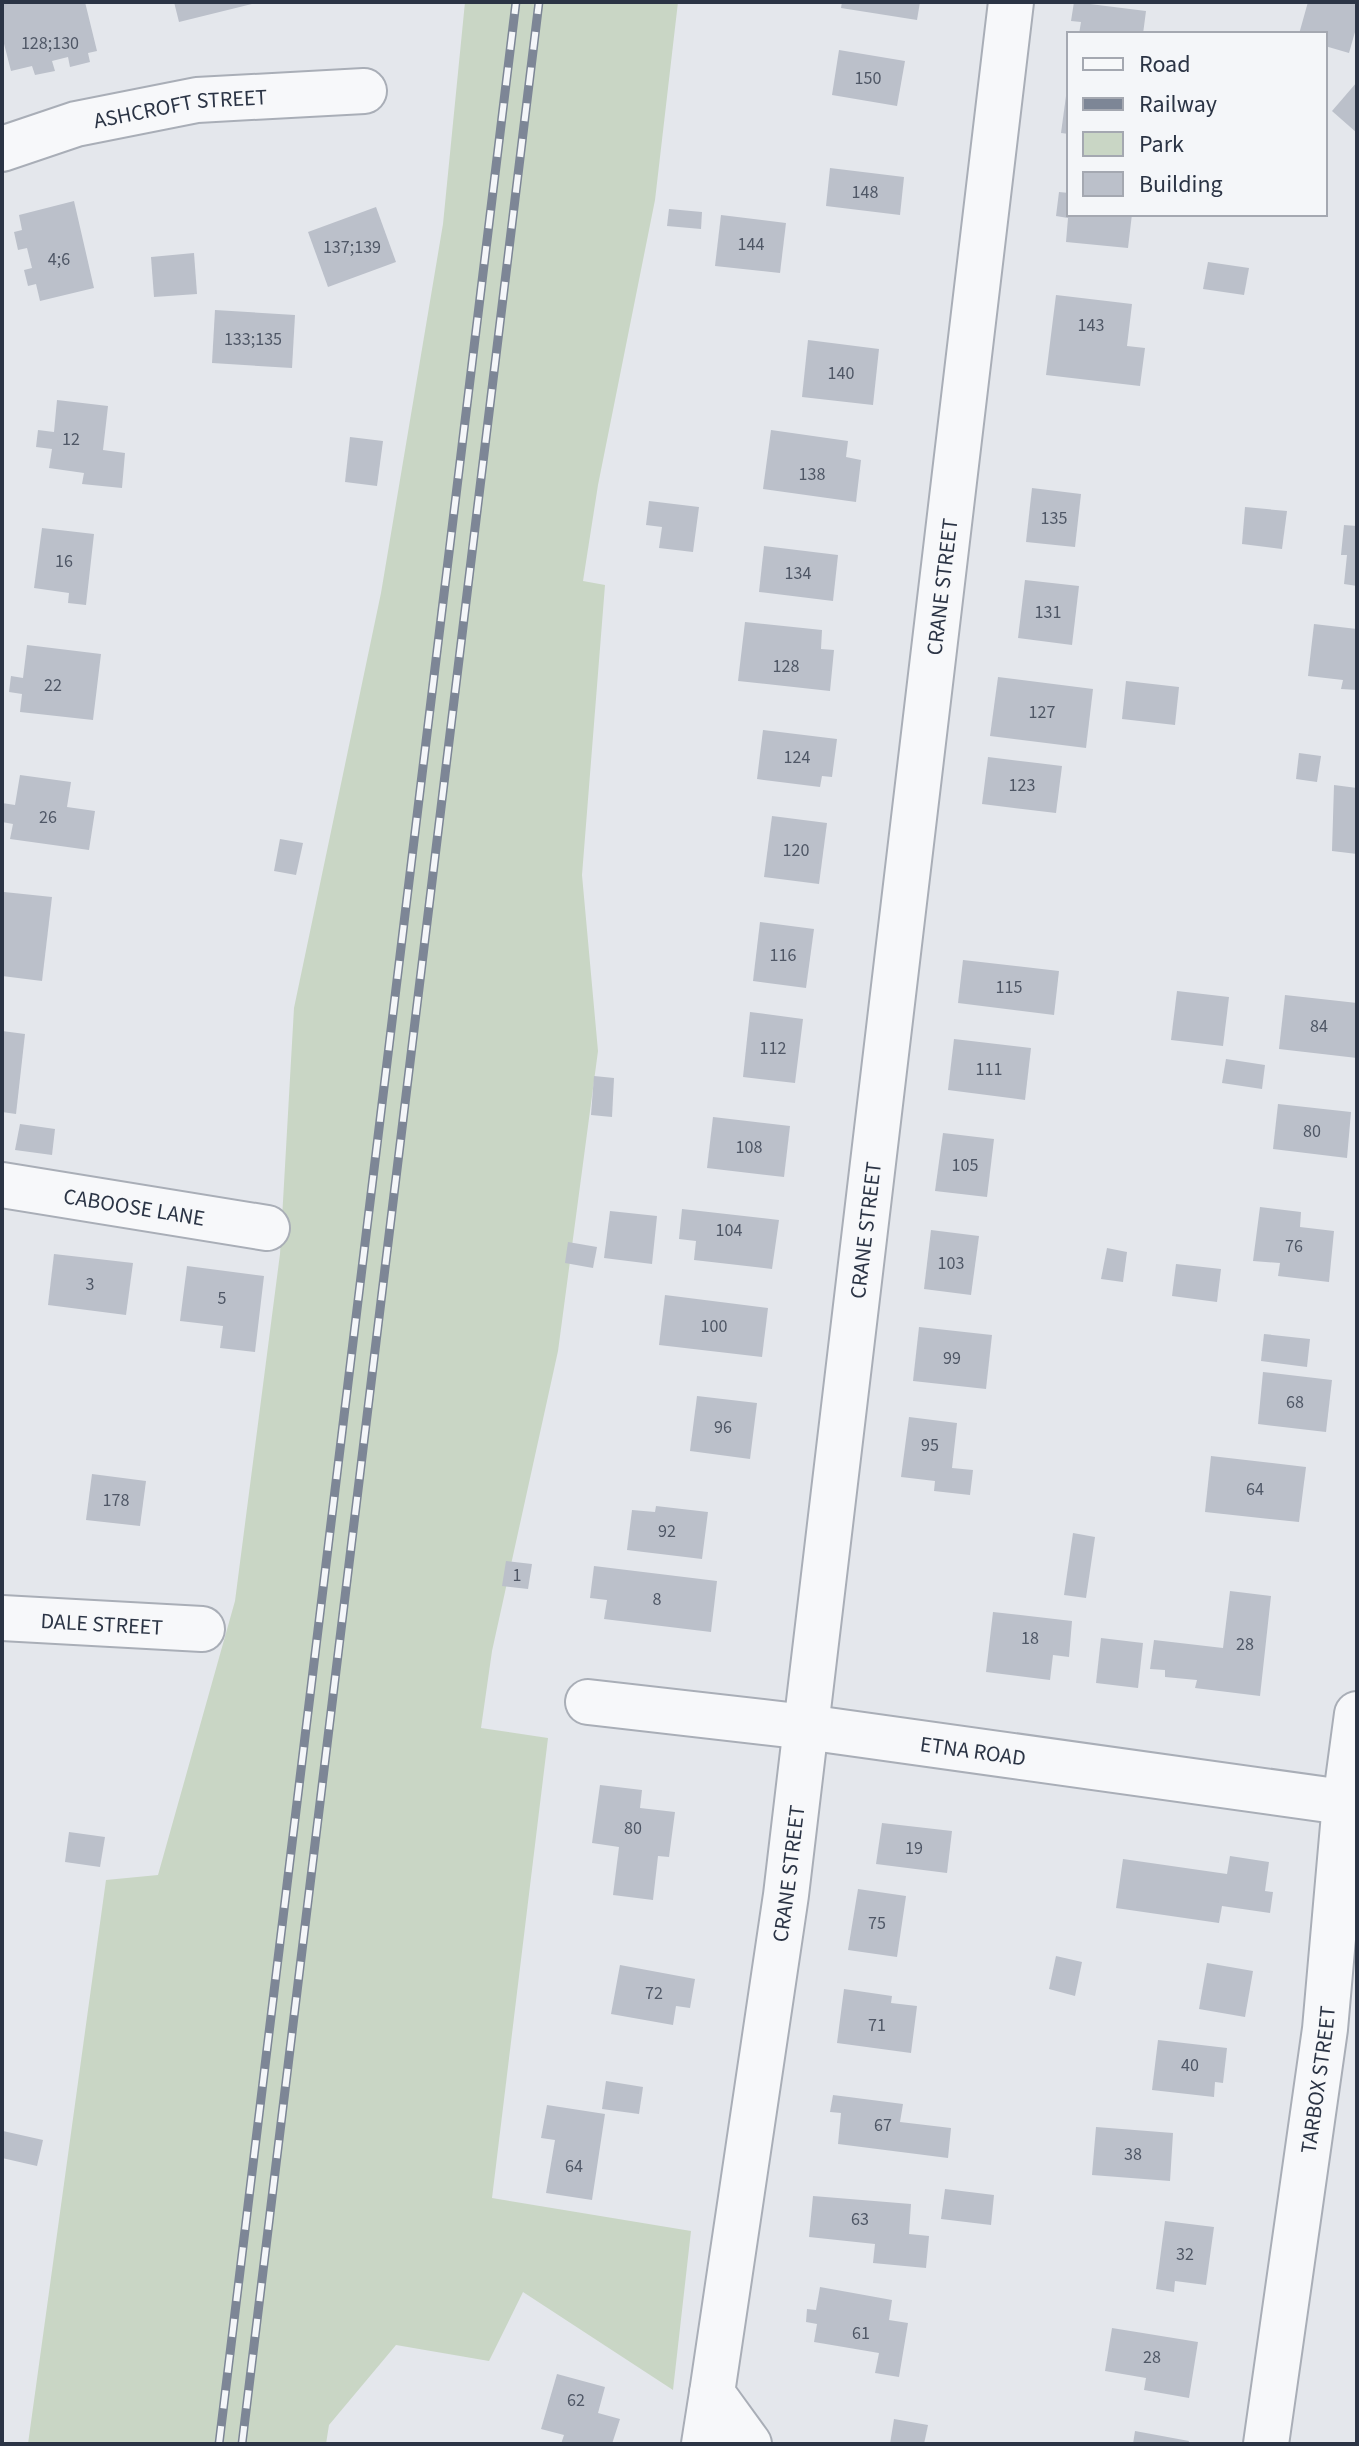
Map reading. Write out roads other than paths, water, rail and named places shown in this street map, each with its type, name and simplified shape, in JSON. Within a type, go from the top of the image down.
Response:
[{"type":"street","name":"CRANE STREET","points":[[704,2444],[786,1895],[1011,2]]},
{"type":"street","name":"ASHCROFT STREET","points":[[2,149],[76,124],[197,100],[364,91]]},
{"type":"street","name":"CABOOSE LANE","points":[[2,1185],[267,1228]]},
{"type":"street","name":"DALE STREET","points":[[2,1618],[202,1629]]},
{"type":"street","name":"ETNA ROAD","points":[[588,1702],[806,1727],[1351,1803]]},
{"type":"street","name":"TARBOX STREET","points":[[1266,2444],[1325,2029],[1351,1803],[1357,1714]]},
{"type":"street","points":[[712,2393],[749,2444]]},
{"type":"railway","points":[[219,2444],[516,2]]},
{"type":"railway","points":[[242,2444],[539,2]]}]
